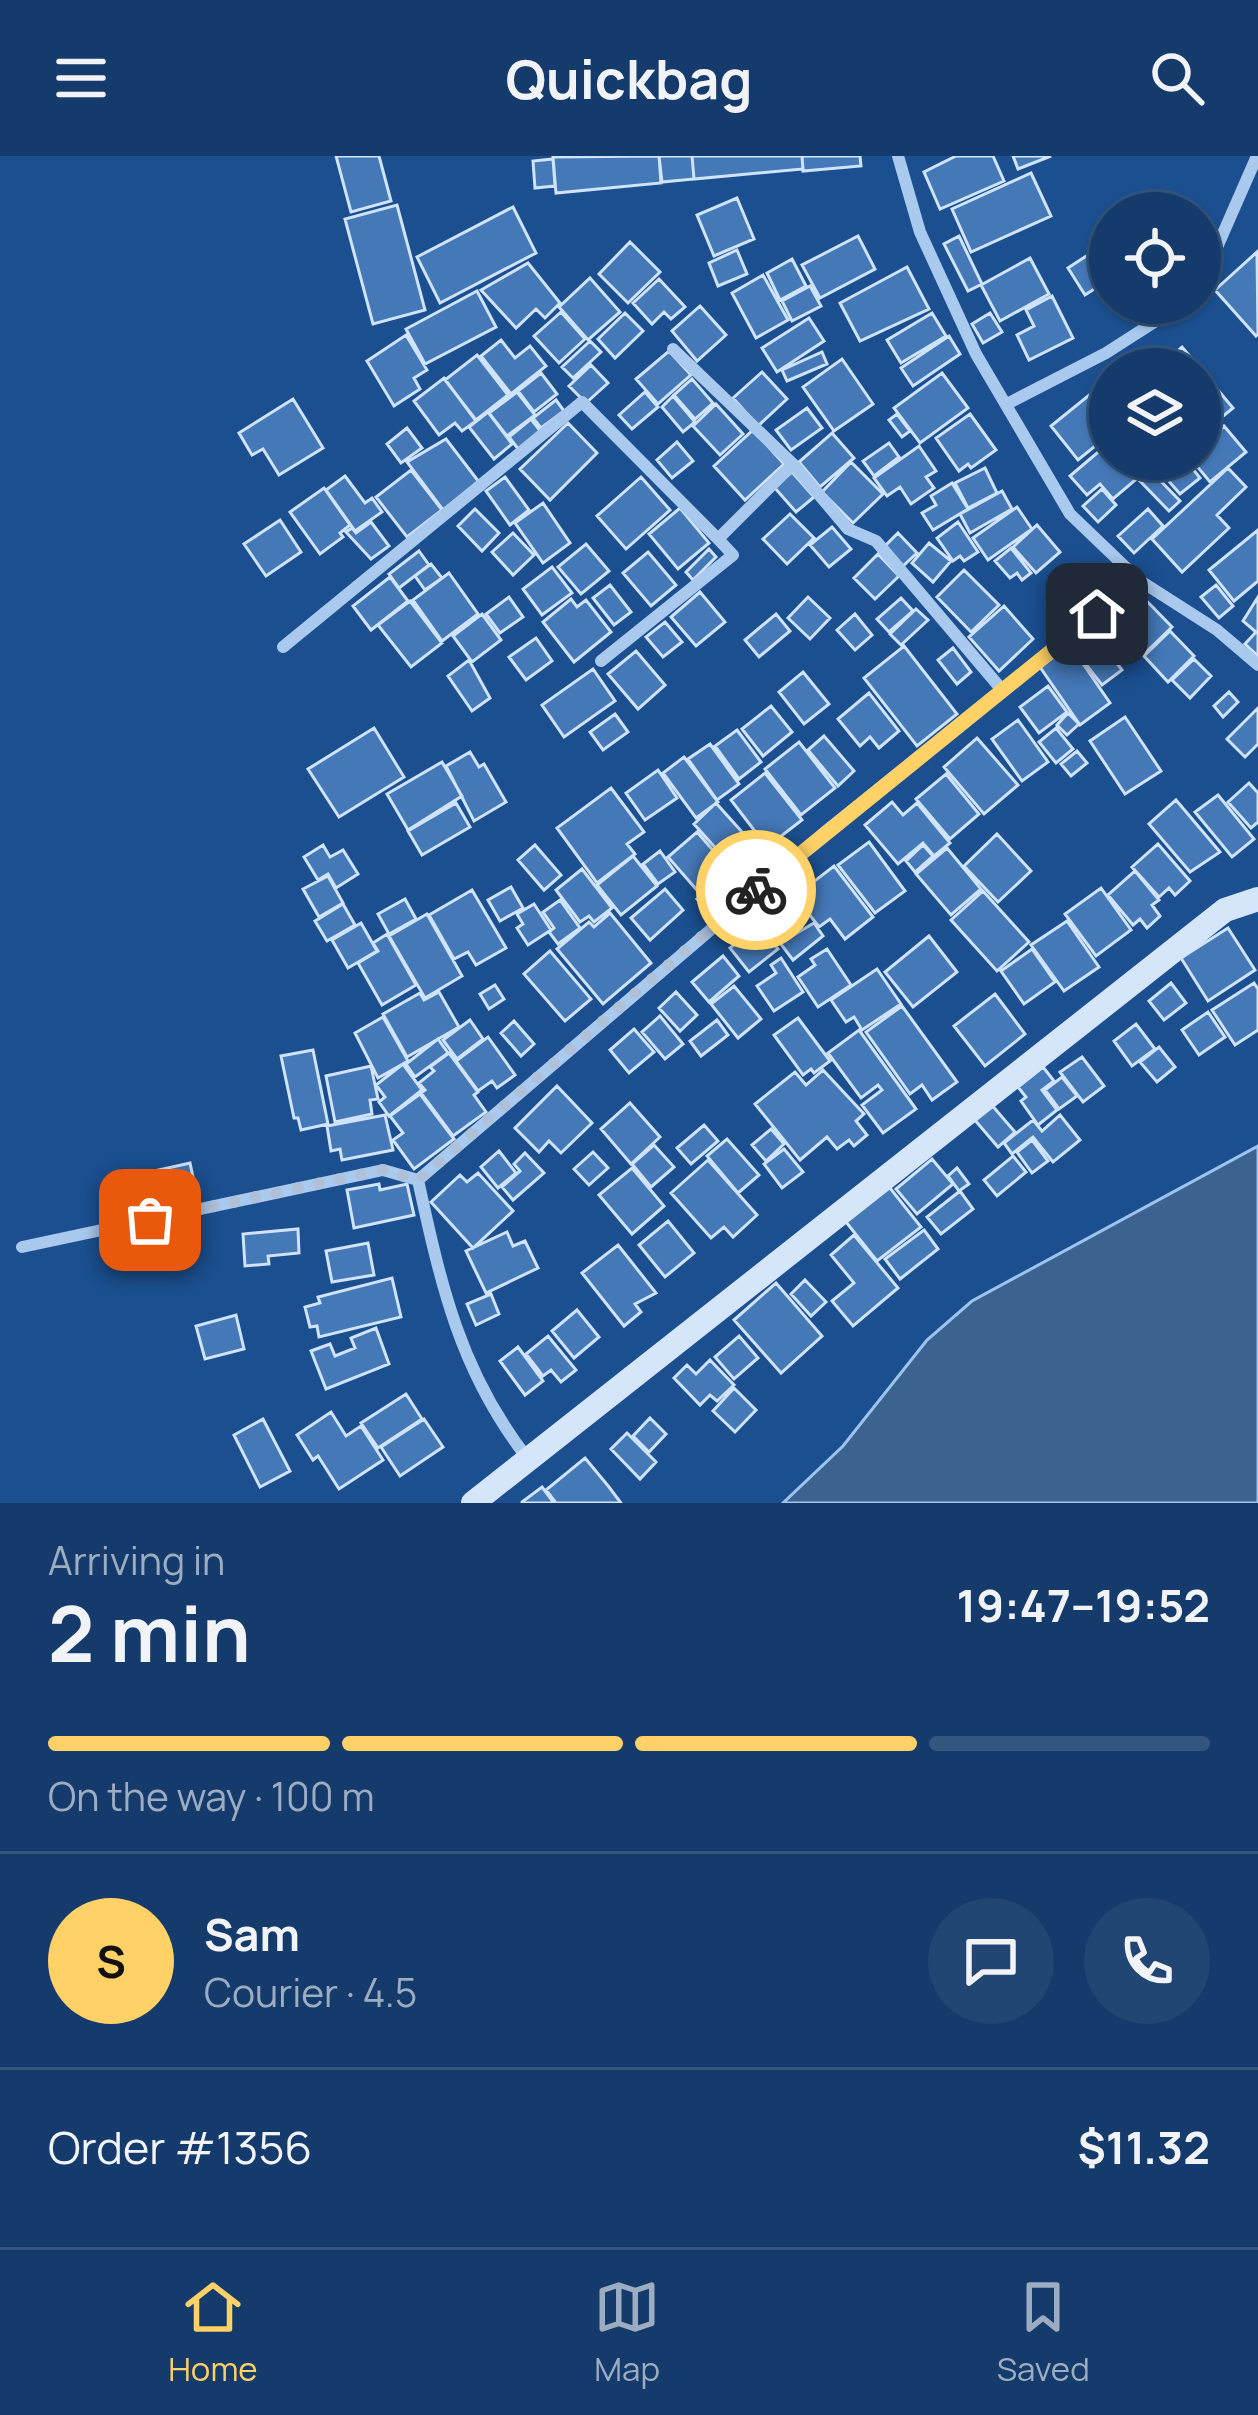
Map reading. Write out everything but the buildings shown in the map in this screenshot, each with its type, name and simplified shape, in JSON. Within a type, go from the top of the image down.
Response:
[{"type":"street","points":[[898,156],[920,232],[976,353],[1070,514],[1138,580],[1217,630],[1258,665]]},
{"type":"street","points":[[1221,238],[1257,156]]},
{"type":"street","points":[[1007,404],[1151,324]]},
{"type":"street","points":[[673,350],[793,464],[848,529],[876,541],[1003,691]]},
{"type":"street","points":[[283,647],[582,402],[733,555],[601,661]]},
{"type":"street","points":[[718,539],[793,464]]},
{"type":"street","points":[[418,1180],[825,832],[1138,580]]},
{"type":"street","points":[[473,1503],[1225,910],[1258,899]]},
{"type":"street","points":[[22,1246],[382,1170],[418,1180]]},
{"type":"street","points":[[418,1180],[444,1299],[499,1422],[528,1459]]},
{"type":"water","points":[[1258,1146],[1258,1503],[783,1503],[843,1446],[927,1340],[972,1301]]},
{"type":"way so far","points":[[150,1220],[382,1170],[418,1180],[756,890]]},
{"type":"route","points":[[756,890],[1097,614]]}]
